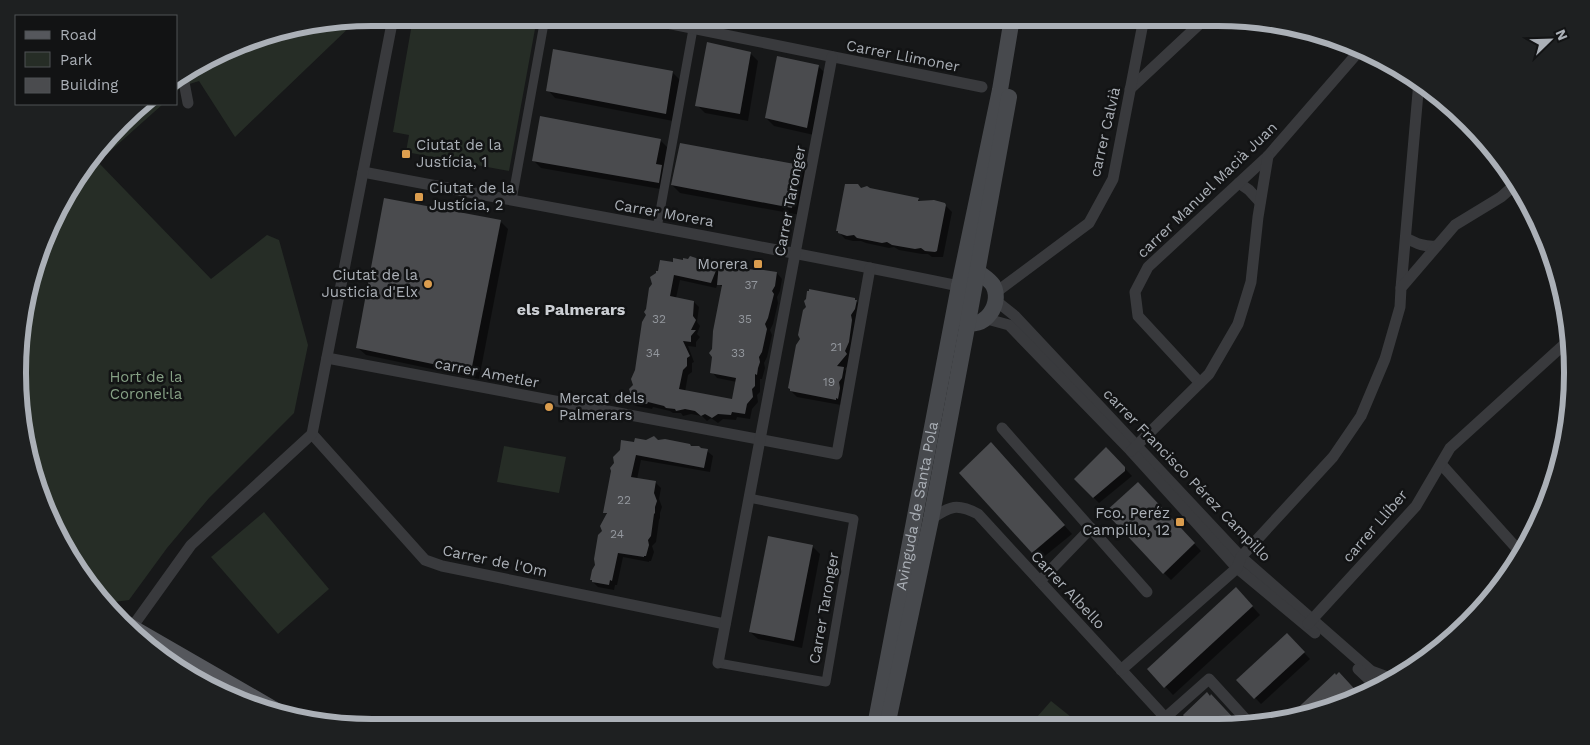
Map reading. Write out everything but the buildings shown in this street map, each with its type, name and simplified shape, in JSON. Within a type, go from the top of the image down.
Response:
[{"type":"main road","name":"Avinguda de Santa Pola","points":[[876,719],[959,286],[1000,90],[1011,26]]},
{"type":"main road","name":"Avinguda de Santa Pola","points":[[888,719],[931,519],[1023,26]]},
{"type":"main road","points":[[959,286],[969,274],[978,272],[993,286],[995,306],[992,313],[977,323],[968,322]]},
{"type":"main road","name":"Avinguda de Santa Pola","points":[[959,286],[961,313],[968,322]]},
{"type":"main road","points":[[164,648],[243,693]]},
{"type":"street","points":[[133,622],[191,545],[312,434],[391,26]]},
{"type":"street","points":[[512,200],[544,26]]},
{"type":"street","points":[[657,228],[693,26]]},
{"type":"street","name":"Carrer Llimoner","points":[[710,26],[832,57],[982,87]]},
{"type":"street","name":"carrer Calvià","points":[[995,296],[1089,223],[1113,179],[1142,26]]},
{"type":"street","points":[[1130,89],[1197,26]]},
{"type":"street","name":"carrer Manuel Macià Juan","points":[[1200,383],[1138,316],[1135,292],[1148,267],[1268,156],[1355,55]]},
{"type":"street","name":"Carrer Taronger","points":[[749,498],[854,519],[826,682],[718,663],[726,624],[749,498],[832,57]]},
{"type":"street","points":[[184,82],[188,103]]},
{"type":"street","points":[[1121,670],[1239,562],[1332,457],[1361,416],[1385,359],[1400,307],[1418,91]]},
{"type":"street","points":[[1134,449],[1209,374],[1238,324],[1251,282],[1260,202],[1268,156]]},
{"type":"street","name":"Carrer Morera","points":[[363,172],[657,228],[742,242],[959,286]]},
{"type":"street","points":[[1239,183],[1250,190],[1260,202]]},
{"type":"street","points":[[1401,288],[1455,225],[1510,188]]},
{"type":"street","points":[[1406,238],[1428,247],[1437,246]]},
{"type":"street","points":[[760,440],[837,454],[870,268]]},
{"type":"street","name":"carrer Francisco Pérez Campillo","points":[[995,296],[1239,562],[1373,682]]},
{"type":"street","name":"carrer Francisco Pérez Campillo","points":[[987,318],[1009,325],[1134,449]]},
{"type":"street","name":"carrer Llíber","points":[[1309,623],[1416,506],[1450,448],[1563,346]]},
{"type":"street","name":"carrer Ametler","points":[[326,358],[760,440]]},
{"type":"street","points":[[1002,428],[1148,592]]},
{"type":"street","name":"Carrer de l'Om","points":[[312,434],[425,560],[442,566],[726,624]]},
{"type":"street","points":[[1441,464],[1516,548]]},
{"type":"street","name":"Carrer Albello","points":[[931,519],[940,512],[954,507],[967,508],[978,514],[1121,670],[1162,719]]},
{"type":"street","points":[[1040,581],[1091,528]]},
{"type":"street","name":"carrer Francisco Pérez Campillo","points":[[1309,623],[1371,671],[1384,676]]},
{"type":"street","points":[[1168,719],[1209,679],[1244,718]]},
{"type":"green space","points":[[412,26],[536,26],[509,171],[406,152],[409,135],[393,132]]},
{"type":"green space","points":[[350,27],[235,137],[199,81],[183,86],[178,90],[180,85],[219,62],[261,45],[305,33]]},
{"type":"green space","name":"Hort de la Coronel·la","points":[[153,105],[162,105],[98,162],[112,144],[144,112]]},
{"type":"green space","name":"Hort de la Coronel·la","points":[[98,162],[211,279],[267,235],[279,240],[308,345],[294,413],[209,498],[167,548],[129,600],[114,602],[98,583],[73,546],[53,505],[38,462],[33,440],[29,418],[26,372],[29,327],[38,283],[45,261],[62,219]]},
{"type":"green space","points":[[504,446],[566,457],[559,493],[497,482]]},
{"type":"green space","points":[[264,512],[329,589],[278,634],[211,557]]},
{"type":"green space","points":[[1051,701],[1074,719],[1035,719]]},
{"type":"place","name":"Ciutat de la Justícia, 1","points":[[406,154]]},
{"type":"place","name":"Ciutat de la Justícia, 2","points":[[419,197]]},
{"type":"place","name":"Morera","points":[[758,264]]},
{"type":"place","name":"Ciutat de la Justicia d'Elx","points":[[428,284]]},
{"type":"place","name":"Mercat dels Palmerars","points":[[549,407]]},
{"type":"place","name":"Fco. Peréz Campillo, 12","points":[[1180,522]]},
{"type":"district","name":"els Palmerars","points":[[571,309]]}]
